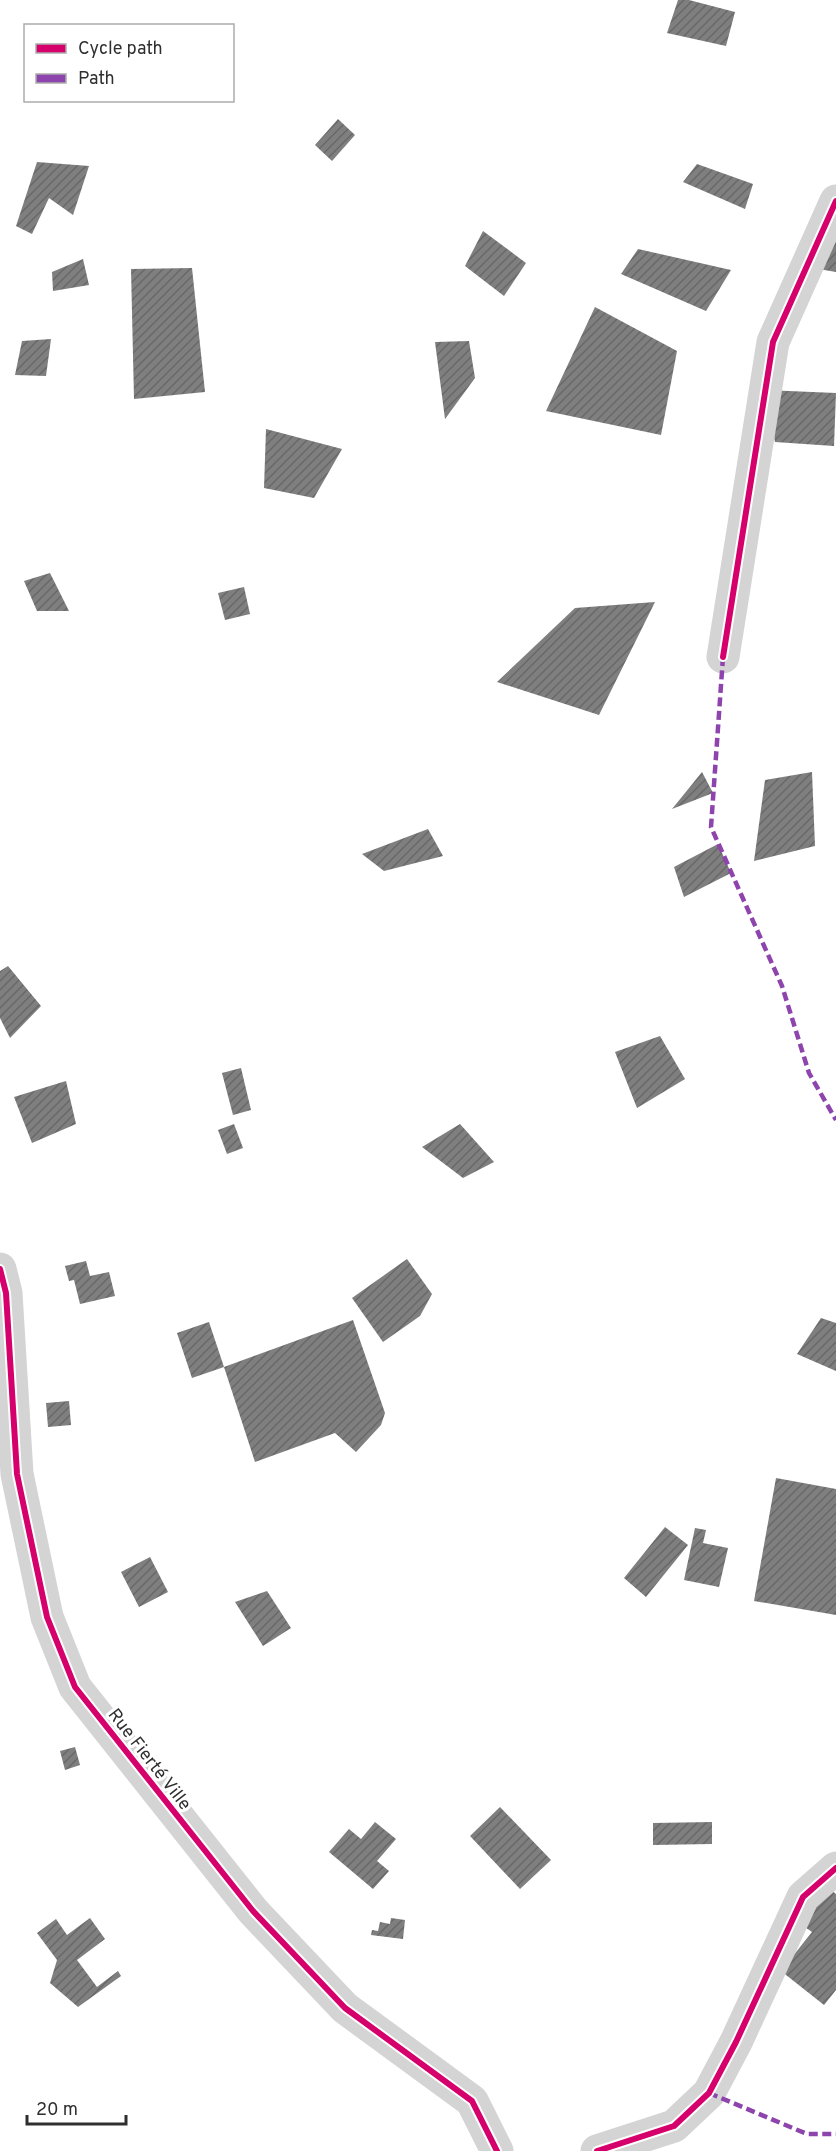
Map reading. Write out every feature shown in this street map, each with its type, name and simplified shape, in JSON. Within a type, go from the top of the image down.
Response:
[{"type":"street","points":[[723,657],[773,342],[836,201]]},
{"type":"street","name":"Rue Fierté Ville","points":[[0,1269],[6,1293],[17,1474],[47,1617],[75,1687],[253,1911],[345,2008],[472,2101],[497,2151]]},
{"type":"street","points":[[597,2151],[674,2126],[709,2093],[736,2042],[803,1897],[836,1868]]},
{"type":"building","points":[[678,0],[689,0],[735,12],[726,46],[667,33]]},
{"type":"building","points":[[338,119],[355,135],[332,161],[315,145]]},
{"type":"building","points":[[37,162],[89,166],[73,215],[49,198],[32,234],[16,226]]},
{"type":"building","points":[[697,164],[753,184],[745,209],[683,182]]},
{"type":"building","points":[[483,231],[526,263],[504,296],[465,266]]},
{"type":"building","points":[[836,234],[836,272],[807,267]]},
{"type":"building","points":[[638,249],[731,270],[706,311],[621,274]]},
{"type":"building","points":[[83,259],[89,285],[53,291],[52,272]]},
{"type":"building","points":[[192,268],[205,392],[134,399],[131,269]]},
{"type":"building","points":[[595,307],[677,351],[661,435],[546,411]]},
{"type":"building","points":[[51,339],[46,376],[15,375],[22,341]]},
{"type":"building","points":[[469,341],[475,378],[445,419],[435,342]]},
{"type":"building","points":[[765,390],[836,393],[834,446],[775,442]]},
{"type":"building","points":[[266,429],[342,449],[314,498],[264,488]]},
{"type":"building","points":[[50,573],[69,611],[37,611],[24,581]]},
{"type":"building","points":[[244,587],[250,614],[225,620],[218,593]]},
{"type":"building","points":[[655,602],[599,715],[497,682],[575,608]]},
{"type":"building","points":[[702,772],[713,793],[672,809]]},
{"type":"building","points":[[812,772],[815,846],[754,861],[765,780]]},
{"type":"building","points":[[428,829],[443,856],[384,871],[362,854]]},
{"type":"building","points":[[718,844],[731,873],[684,897],[674,867]]},
{"type":"building","points":[[8,966],[41,1006],[10,1038],[0,1018],[0,971]]},
{"type":"building","points":[[660,1036],[685,1079],[637,1108],[615,1052]]},
{"type":"building","points":[[241,1068],[251,1110],[233,1115],[222,1073]]},
{"type":"building","points":[[66,1081],[76,1124],[32,1143],[14,1097]]},
{"type":"building","points":[[234,1124],[243,1148],[227,1154],[218,1130]]},
{"type":"building","points":[[460,1124],[494,1162],[463,1178],[422,1147]]},
{"type":"building","points":[[407,1259],[432,1294],[420,1316],[383,1342],[352,1298]]},
{"type":"building","points":[[86,1261],[90,1276],[109,1272],[115,1296],[80,1304],[74,1280],[69,1281],[65,1266]]},
{"type":"building","points":[[821,1318],[836,1323],[836,1371],[797,1354]]},
{"type":"building","points":[[353,1320],[385,1413],[381,1425],[356,1452],[335,1433],[255,1462],[224,1367]]},
{"type":"building","points":[[209,1322],[224,1367],[192,1378],[177,1333]]},
{"type":"building","points":[[69,1401],[71,1425],[48,1427],[46,1403]]},
{"type":"building","points":[[776,1478],[836,1489],[836,1615],[754,1601]]},
{"type":"building","points":[[665,1527],[688,1545],[646,1597],[624,1578]]},
{"type":"building","points":[[695,1528],[706,1530],[703,1543],[728,1548],[719,1587],[684,1580]]},
{"type":"building","points":[[150,1557],[168,1592],[139,1607],[121,1572]]},
{"type":"building","points":[[267,1591],[291,1628],[263,1646],[235,1602]]},
{"type":"building","points":[[75,1747],[80,1765],[65,1770],[60,1751]]},
{"type":"building","points":[[500,1807],[551,1860],[520,1889],[470,1836]]},
{"type":"building","points":[[375,1822],[396,1839],[377,1861],[389,1871],[373,1889],[329,1852],[349,1829],[361,1839]]},
{"type":"building","points":[[712,1822],[712,1844],[653,1845],[653,1823]]},
{"type":"building","points":[[830,1889],[836,1894],[836,1990],[824,2005],[781,1971],[812,1932],[802,1925]]},
{"type":"building","points":[[90,1918],[105,1939],[77,1960],[97,1987],[118,1971],[121,1976],[78,2007],[50,1983],[57,1960],[37,1933],[56,1919],[67,1935]]},
{"type":"building","points":[[391,1918],[405,1920],[403,1939],[371,1935],[372,1930],[378,1931],[380,1922],[390,1924]]},
{"type":"marked path","points":[[723,657],[711,827],[782,986],[809,1073],[836,1120]]},
{"type":"marked path","points":[[709,2093],[807,2134],[836,2134]]},
{"type":"cycle path","points":[[723,657],[773,342],[836,201]]},
{"type":"cycle path","points":[[0,1269],[6,1293],[17,1474],[47,1617],[75,1687],[253,1911],[345,2008],[472,2101],[497,2151]]},
{"type":"cycle path","points":[[597,2151],[674,2126],[709,2093],[736,2042],[803,1897],[836,1868]]}]
